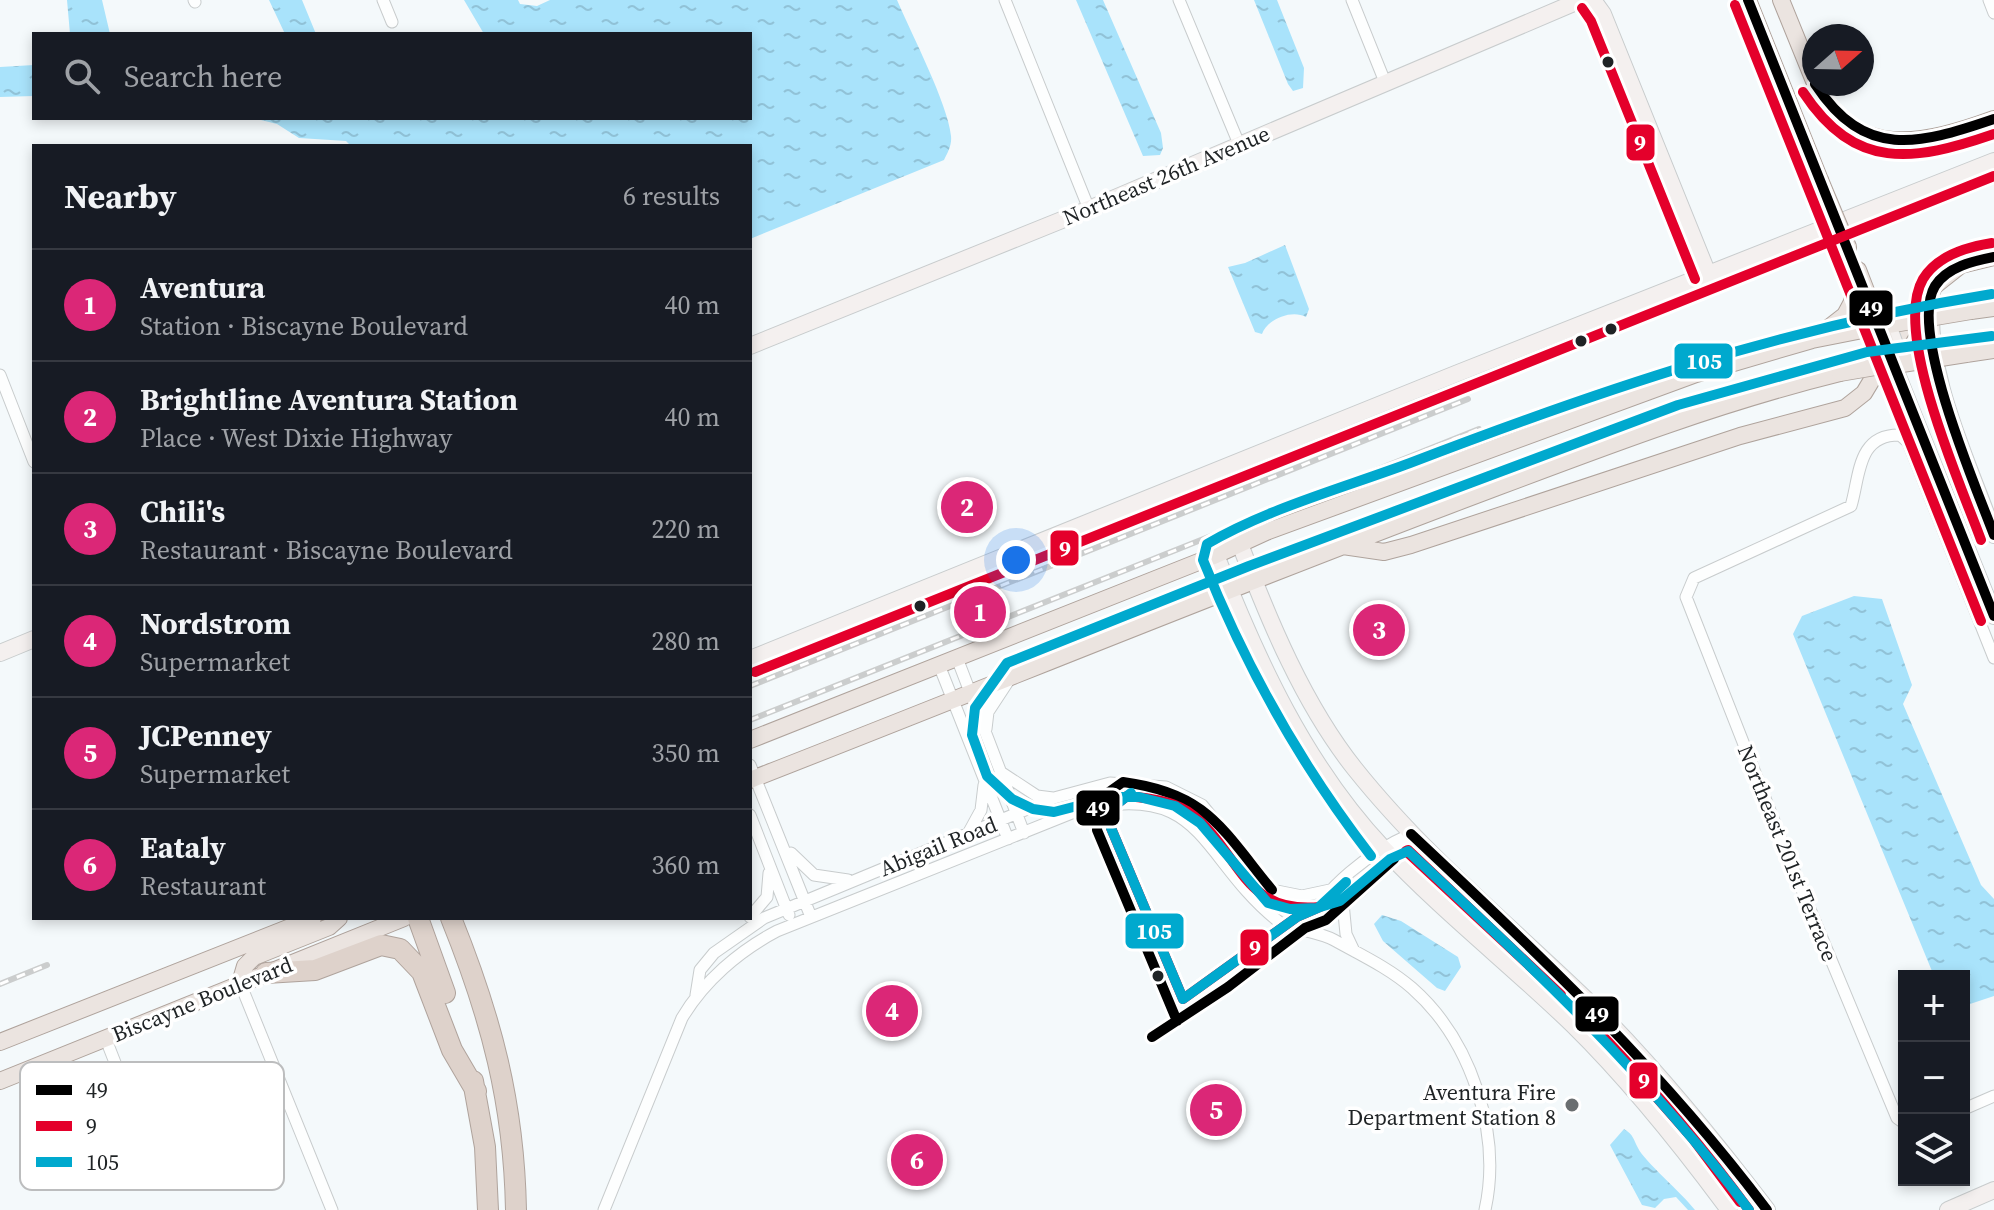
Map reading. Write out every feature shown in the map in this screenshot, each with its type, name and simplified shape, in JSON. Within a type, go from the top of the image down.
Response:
[{"type":"highway","points":[[419,920],[460,1033],[476,1091],[485,1147],[488,1210]]},
{"type":"highway","points":[[452,920],[485,1004],[502,1069],[513,1139],[516,1210]]},
{"type":"highway","points":[[266,973],[315,970],[381,945],[396,947],[422,972],[452,1050],[476,1091]]},
{"type":"main road","points":[[1748,0],[1820,180],[1884,326]]},
{"type":"main road","points":[[1781,0],[1802,51]]},
{"type":"main road","points":[[1825,96],[1841,117],[1857,129],[1886,140],[1928,141],[1994,119]]},
{"type":"main road","points":[[1842,326],[1854,296],[1846,267],[1848,247]]},
{"type":"main road","points":[[1341,546],[1384,552],[1411,545],[1712,445],[1845,408],[1864,393],[1918,303],[1961,265],[1994,257]]},
{"type":"main road","points":[[752,739],[1240,544],[1657,387],[1812,340],[1842,326],[1884,326],[1994,308]]},
{"type":"main road","points":[[753,774],[1012,676],[1254,579],[1683,418],[1840,373],[1994,350]]},
{"type":"main road","name":"Biscayne Boulevard","points":[[0,1042],[308,920]]},
{"type":"main road","points":[[240,983],[245,966],[254,957],[329,927],[337,920]]},
{"type":"main road","name":"Biscayne Boulevard","points":[[45,1062],[399,920]]},
{"type":"main road","name":"Biscayne Boulevard","points":[[0,1081],[20,1073]]},
{"type":"street","points":[[383,0],[392,22]]},
{"type":"street","points":[[1005,0],[1089,209]]},
{"type":"street","points":[[1179,0],[1239,144]]},
{"type":"street","points":[[1352,0],[1385,82]]},
{"type":"street","name":"Northeast 26th Avenue","points":[[752,345],[1089,209],[1581,0]]},
{"type":"street","points":[[1593,0],[1603,14],[1708,274]]},
{"type":"street","points":[[1989,0],[1994,13]]},
{"type":"street","points":[[752,658],[1994,161]]},
{"type":"street","points":[[1932,291],[1929,323],[1938,375],[1994,535]]},
{"type":"street","points":[[1884,326],[1994,616]]},
{"type":"street","points":[[0,375],[32,457]]},
{"type":"street","points":[[1917,414],[1994,591]]},
{"type":"street","name":"Northeast 201st Terrace","points":[[1898,1119],[1792,867],[1686,597],[1694,578],[1851,506],[1864,452],[1875,441],[1900,435],[1908,442],[1994,658]]},
{"type":"street","points":[[1240,544],[1317,710],[1353,767],[1411,834],[1641,1057],[1706,1129],[1767,1210]]},
{"type":"street","points":[[1216,555],[1261,663],[1295,727],[1331,783],[1382,847],[1503,959],[1621,1075],[1683,1148],[1729,1210]]},
{"type":"street","points":[[0,653],[32,640]]},
{"type":"street","points":[[957,658],[1024,833]]},
{"type":"street","points":[[939,665],[1008,839]]},
{"type":"street","points":[[986,733],[988,712],[1012,676]]},
{"type":"street","points":[[1000,771],[1037,796],[1054,798]]},
{"type":"street","points":[[753,774],[811,917]]},
{"type":"street","points":[[968,833],[984,799],[983,777]]},
{"type":"street","name":"Abigail Road","points":[[696,995],[700,970],[734,937],[787,909],[1054,798],[1110,783],[1141,783],[1181,793],[1210,813],[1272,890],[1295,910],[1305,928]]},
{"type":"street","name":"Abigail Road","points":[[604,1210],[682,1018],[696,995],[748,948],[793,924],[1008,839],[1096,807],[1122,803],[1164,808],[1185,818],[1252,896],[1281,924],[1305,928],[1354,951],[1409,986],[1444,1022],[1477,1093],[1487,1138],[1489,1184],[1485,1210]]},
{"type":"street","points":[[752,820],[793,924]]},
{"type":"street","points":[[1305,928],[1314,908],[1335,888],[1382,847],[1411,834]]},
{"type":"street","points":[[1305,928],[1326,920],[1394,859],[1411,834]]},
{"type":"street","points":[[781,839],[814,875],[832,880],[856,880]]},
{"type":"street","points":[[752,914],[761,907],[770,887],[763,849]]},
{"type":"street","points":[[1272,890],[1302,896],[1335,888]]},
{"type":"street","points":[[1343,903],[1346,934],[1354,951]]},
{"type":"street","points":[[734,937],[747,920]]},
{"type":"street","points":[[1503,959],[1522,939]]},
{"type":"street","points":[[240,983],[272,1062]]},
{"type":"street","points":[[105,1037],[115,1062]]},
{"type":"street","points":[[1621,1075],[1641,1057]]},
{"type":"street","points":[[284,1092],[332,1210]]},
{"type":"street","points":[[1970,1106],[1994,1096]]},
{"type":"street","points":[[1948,1210],[1994,1190]]},
{"type":"water","points":[[67,0],[102,0],[110,32],[70,32]]},
{"type":"water","points":[[269,0],[302,0],[315,32],[284,32]]},
{"type":"water","points":[[464,0],[518,0],[520,4],[537,6],[550,0],[897,0],[943,106],[951,136],[950,145],[944,160],[752,238],[752,144],[349,144],[346,141],[299,138],[277,124],[261,120],[752,120],[752,32],[483,32]]},
{"type":"water","points":[[1076,0],[1103,0],[1161,133],[1163,148],[1160,155],[1143,156]]},
{"type":"water","points":[[1254,0],[1277,0],[1304,68],[1303,88],[1293,91],[1288,84]]},
{"type":"water","points":[[32,65],[32,96],[0,97],[0,67]]},
{"type":"water","points":[[1285,245],[1309,309],[1306,317],[1287,315],[1274,320],[1262,334],[1255,332],[1228,267]]},
{"type":"water","points":[[1854,596],[1882,599],[1912,685],[1903,704],[1981,885],[1994,899],[1994,996],[1970,1004],[1970,970],[1932,970],[1793,634],[1802,616]]},
{"type":"water","points":[[1382,915],[1401,921],[1458,957],[1461,967],[1445,991],[1437,988],[1383,941],[1374,924]]},
{"type":"water","points":[[1624,1129],[1632,1135],[1648,1161],[1695,1210],[1688,1210],[1676,1197],[1664,1199],[1655,1208],[1642,1205],[1610,1145]]},
{"type":"railway","points":[[752,685],[1468,399]]},
{"type":"railway","points":[[752,719],[1479,429]]},
{"type":"railway","points":[[0,984],[47,965]]},
{"type":"transit line","name":"49","points":[[1748,0],[1994,616]]},
{"type":"transit line","name":"9","points":[[1735,5],[1981,621]]},
{"type":"transit line","name":"9","points":[[1582,8],[1591,21],[1695,279]]},
{"type":"transit line","name":"9","points":[[1806,96],[1823,118],[1843,136],[1865,147],[1888,153],[1912,154],[1937,150],[1994,134]]},
{"type":"transit line","name":"49","points":[[1824,96],[1853,125],[1895,140],[1941,135],[1994,119]]},
{"type":"transit line","name":"9","points":[[755,672],[1994,176]]},
{"type":"transit line","name":"9","points":[[1981,540],[1946,447],[1922,370],[1916,334],[1916,303],[1923,279],[1936,264],[1962,250],[1992,243]]},
{"type":"transit line","name":"49","points":[[1994,257],[1969,263],[1946,274],[1935,286],[1929,307],[1930,337],[1937,371],[1960,447],[1994,535]]},
{"type":"transit line","name":"105","points":[[1371,856],[1321,786],[1256,677],[1203,560],[1207,544],[1281,509],[1553,410],[1696,363],[1841,324],[1992,294]]},
{"type":"transit line","name":"105","points":[[1749,1210],[1671,1113],[1629,1067],[1543,979],[1408,851],[1390,859],[1340,901],[1317,908],[1290,909],[1268,903],[1200,823],[1175,806],[1139,797],[1112,797],[1054,812],[1033,809],[1012,799],[987,776],[972,735],[975,708],[1007,663],[1249,566],[1678,405],[1867,352],[1992,336]]},
{"type":"transit line","name":"49","points":[[1177,1021],[1097,830],[1099,799],[1123,782],[1175,795],[1210,817],[1272,890]]},
{"type":"transit line","name":"105","points":[[1131,793],[1113,807],[1111,828],[1183,999],[1297,917],[1318,908],[1346,882]]},
{"type":"transit line","name":"9","points":[[1127,796],[1166,802],[1187,811],[1219,842],[1256,890],[1272,900],[1293,907],[1320,907],[1297,917],[1183,999],[1111,828],[1113,807],[1127,796]]},
{"type":"transit line","name":"49","points":[[1411,834],[1597,1014],[1684,1108],[1767,1210]]},
{"type":"transit line","name":"9","points":[[1408,850],[1561,995],[1406,851],[1408,850]]},
{"type":"transit line","name":"49","points":[[1152,1037],[1228,987],[1305,928],[1326,920],[1394,859]]},
{"type":"transit line","name":"9","points":[[1740,1202],[1693,1139],[1599,1032],[1677,1119],[1714,1164],[1749,1210]]},
{"type":"place","name":"Brightline Aventura Station","points":[[967,507]]},
{"type":"place","name":"Aventura","points":[[980,612]]},
{"type":"place","name":"Chili's","points":[[1379,630]]},
{"type":"place","name":"Nordstrom","points":[[892,1011]]},
{"type":"place","name":"Aventura Fire Department Station 8","points":[[1572,1105]]},
{"type":"place","name":"JCPenney","points":[[1216,1110]]},
{"type":"place","name":"Eataly","points":[[917,1160]]}]
